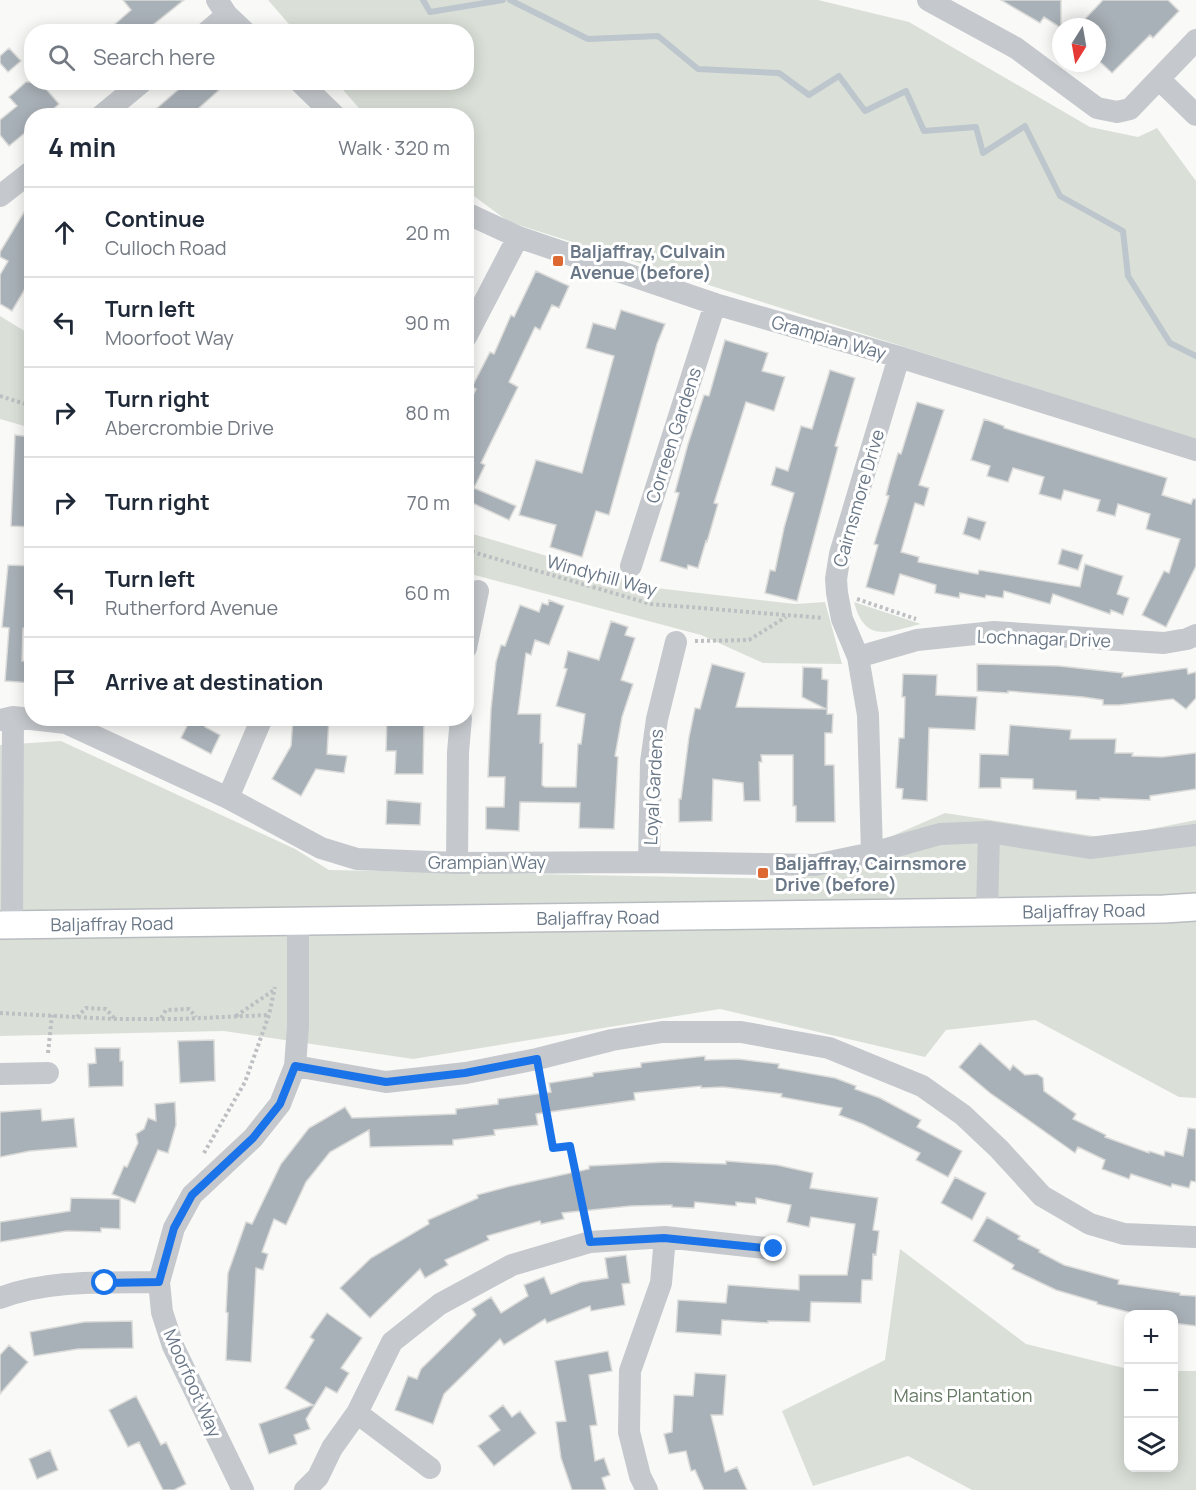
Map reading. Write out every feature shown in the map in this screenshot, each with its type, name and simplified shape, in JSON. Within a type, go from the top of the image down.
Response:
[{"type":"main road","name":"Baljaffray Road","points":[[6,925],[987,912],[1196,907]]},
{"type":"street","points":[[928,0],[1016,48],[1097,108],[1117,112],[1130,109],[1196,40]]},
{"type":"street","points":[[212,24],[222,8],[237,24]]},
{"type":"street","points":[[1159,79],[1196,115]]},
{"type":"street","points":[[111,108],[132,90]]},
{"type":"street","points":[[308,90],[327,108]]},
{"type":"street","points":[[0,196],[24,177]]},
{"type":"street","name":"Grampian Way","points":[[474,217],[518,237],[715,304],[900,357],[1196,450]]},
{"type":"street","points":[[474,322],[518,237]]},
{"type":"street","name":"Correen Gardens","points":[[631,566],[715,304]]},
{"type":"street","name":"Cairnsmore Drive","points":[[872,853],[868,715],[858,657],[842,619],[837,593],[837,567],[900,357]]},
{"type":"street","points":[[474,610],[478,591]]},
{"type":"street","name":"Lochnagar Drive","points":[[858,657],[917,640],[994,632],[1164,643],[1196,635]]},
{"type":"street","name":"Loyal Gardens","points":[[649,862],[651,762],[657,718],[676,642]]},
{"type":"street","name":"Grampian Way","points":[[6,925],[6,718],[24,719]]},
{"type":"street","name":"Grampian Way","points":[[77,726],[228,798],[321,848],[357,859],[457,863],[649,862],[815,865],[872,853],[940,834],[989,832],[1090,848],[1196,835]]},
{"type":"street","points":[[228,798],[259,726]]},
{"type":"street","points":[[457,863],[460,726]]},
{"type":"street","points":[[987,912],[989,832]]},
{"type":"street","name":"Moorfoot Way","points":[[243,1490],[173,1346],[162,1312],[159,1282],[174,1228],[192,1195],[253,1138],[280,1104],[295,1066],[298,1014],[298,921]]},
{"type":"street","points":[[295,1066],[386,1082],[465,1073],[537,1059],[612,1040],[662,1032],[741,1032],[829,1048],[922,1086],[963,1115],[999,1149],[1042,1196],[1090,1224],[1124,1234],[1196,1237]]},
{"type":"street","points":[[0,1074],[48,1073]]},
{"type":"street","points":[[647,1490],[640,1476],[628,1432],[630,1371],[661,1283],[664,1238]]},
{"type":"street","points":[[305,1490],[318,1477],[332,1449],[357,1413],[392,1342],[440,1304],[512,1265],[590,1242],[664,1238],[774,1249]]},
{"type":"street","points":[[0,1298],[25,1289],[105,1283],[159,1282]]},
{"type":"street","points":[[357,1413],[430,1468]]},
{"type":"path","points":[[0,396],[24,404]]},
{"type":"path","name":"Windyhill Way","points":[[474,552],[651,604],[842,619]]},
{"type":"path","points":[[837,593],[932,624],[938,638]]},
{"type":"path","points":[[676,642],[749,640],[788,616]]},
{"type":"path","points":[[202,1157],[244,1082],[269,1015],[276,978]]},
{"type":"path","points":[[235,1016],[275,989]]},
{"type":"path","points":[[77,1017],[86,1008],[106,1009],[114,1018]]},
{"type":"path","points":[[160,1019],[166,1010],[189,1009],[196,1017]]},
{"type":"path","points":[[0,1013],[160,1019],[269,1015]]},
{"type":"path","points":[[48,1047],[52,1015]]},
{"type":"path","points":[[537,1059],[553,1148],[570,1146],[590,1242]]},
{"type":"green space","points":[[268,0],[818,0],[909,22],[1090,127],[1138,137],[1157,128],[1196,181],[1196,439],[509,222],[474,196],[474,108],[359,108],[343,90],[474,90],[474,24],[289,24]]},
{"type":"green space","points":[[0,316],[24,331],[24,426],[0,419]]},
{"type":"green space","points":[[474,534],[656,588],[795,604],[825,602],[842,664],[763,663],[701,635],[474,575]]},
{"type":"green space","points":[[854,602],[921,624],[888,632],[871,630],[864,624]]},
{"type":"green space","points":[[61,741],[295,849],[329,870],[793,879],[945,813],[1106,838],[1196,820],[1196,1098],[1179,1097],[1035,1020],[946,1030],[925,1057],[720,1009],[413,1059],[224,1031],[0,1036],[0,745]]},
{"type":"green space","name":"Mains Plantation","points":[[900,1249],[1026,1344],[1124,1368],[1124,1472],[1178,1472],[1178,1371],[1196,1371],[1196,1490],[972,1490],[908,1456],[813,1486],[782,1411],[885,1360]]},
{"type":"building","points":[[123,0],[184,0],[154,24],[115,24],[131,10]]},
{"type":"building","points":[[1001,0],[1061,0],[1061,18],[1052,18],[1052,22],[1044,17],[1040,23]]},
{"type":"building","points":[[1103,0],[1168,0],[1179,11],[1153,38],[1150,35],[1112,73],[1106,67],[1106,18],[1086,18]]},
{"type":"building","points":[[9,48],[21,61],[8,72],[0,63],[0,56]]},
{"type":"building","points":[[24,84],[24,90],[47,90],[59,104],[54,108],[24,108],[24,134],[9,146],[0,135],[0,120],[17,106],[9,97]]},
{"type":"building","points":[[178,90],[219,90],[199,108],[157,108]]},
{"type":"building","points":[[24,212],[24,291],[12,311],[0,304],[0,275],[8,261],[0,257],[0,252]]},
{"type":"building","points":[[536,271],[569,286],[559,308],[552,305],[540,330],[535,327],[509,382],[518,387],[481,463],[485,465],[474,488],[474,393],[476,389],[474,383],[490,352],[494,354],[511,315],[514,317]]},
{"type":"building","points":[[621,310],[665,324],[657,344],[609,515],[596,511],[582,557],[550,547],[556,525],[519,515],[536,460],[582,473],[614,356],[586,348],[593,323],[615,329]]},
{"type":"building","points":[[725,340],[768,353],[762,371],[785,377],[774,411],[746,402],[714,503],[718,504],[698,568],[688,565],[687,569],[660,561],[679,493],[675,492],[688,444],[704,395],[709,396]]},
{"type":"building","points":[[830,370],[855,378],[835,446],[838,447],[797,601],[765,593],[770,570],[775,571],[794,493],[771,485],[776,467],[788,471],[801,426],[812,429]]},
{"type":"building","points":[[917,402],[944,410],[919,485],[929,488],[924,506],[915,503],[901,552],[919,557],[918,562],[978,574],[979,570],[1080,587],[1085,564],[1123,576],[1117,594],[1129,598],[1123,615],[1111,610],[1110,614],[1053,594],[1050,604],[1004,591],[1003,598],[986,595],[985,598],[960,593],[959,598],[935,593],[936,585],[900,574],[894,595],[866,587],[878,545],[874,544],[889,496],[886,495],[890,480],[898,453],[901,454]]},
{"type":"building","points":[[984,419],[1004,426],[1004,428],[1167,478],[1162,495],[1191,504],[1193,499],[1196,499],[1196,566],[1166,627],[1142,615],[1164,571],[1169,573],[1180,539],[1146,529],[1150,514],[1118,504],[1115,516],[1097,511],[1100,500],[1064,490],[1061,500],[1039,494],[1044,477],[1013,468],[1008,482],[987,476],[990,466],[971,460]]},
{"type":"building","points":[[15,435],[24,436],[24,527],[11,526]]},
{"type":"building","points":[[474,488],[516,506],[509,520],[474,504]]},
{"type":"building","points":[[968,517],[986,522],[980,540],[963,534]]},
{"type":"building","points":[[1062,549],[1083,555],[1078,570],[1058,564]]},
{"type":"building","points":[[8,565],[24,566],[22,661],[24,661],[24,682],[5,681],[9,628],[2,627]]},
{"type":"building","points":[[549,600],[564,606],[549,645],[535,640],[531,655],[526,653],[518,714],[541,714],[542,785],[545,787],[576,787],[578,744],[581,744],[585,714],[556,706],[567,669],[564,668],[568,651],[599,660],[611,621],[628,627],[625,635],[635,638],[621,680],[633,684],[622,717],[615,756],[618,757],[614,829],[579,828],[580,803],[520,802],[519,831],[486,829],[486,807],[504,807],[505,777],[488,777],[496,662],[501,645],[505,646],[520,605],[539,612],[542,603],[548,605]]},
{"type":"building","points":[[712,664],[745,673],[736,707],[826,709],[802,697],[803,667],[822,668],[822,679],[828,680],[827,714],[833,714],[832,733],[825,733],[825,765],[834,765],[835,822],[796,822],[796,806],[793,806],[793,755],[761,755],[762,762],[759,762],[760,801],[744,801],[743,783],[713,779],[712,821],[679,822],[679,799],[681,799],[695,708],[700,709]]},
{"type":"building","points":[[977,664],[1059,666],[1123,673],[1122,677],[1187,668],[1188,674],[1196,672],[1196,698],[1186,709],[1173,699],[1103,705],[1103,700],[1083,697],[977,691]]},
{"type":"building","points":[[903,674],[937,675],[936,695],[977,697],[975,730],[929,728],[927,801],[902,799],[903,789],[896,788],[899,738],[904,738]]},
{"type":"building","points":[[1010,725],[1071,730],[1070,739],[1116,739],[1115,753],[1133,753],[1132,756],[1162,757],[1196,753],[1196,789],[1150,796],[1150,800],[1100,798],[1100,800],[1076,799],[1076,791],[1033,789],[1033,779],[1001,778],[1001,788],[979,788],[980,754],[1008,755]]},
{"type":"building","points":[[187,726],[205,726],[220,735],[211,754],[181,738]]},
{"type":"building","points":[[292,726],[329,726],[327,754],[347,756],[344,773],[316,769],[301,796],[272,779],[291,746]]},
{"type":"building","points":[[387,726],[424,726],[423,774],[395,774],[396,751],[386,751]]},
{"type":"building","points":[[387,800],[421,803],[420,825],[386,824]]},
{"type":"building","points":[[214,1040],[215,1081],[180,1083],[178,1041]]},
{"type":"building","points":[[980,1043],[1010,1070],[1013,1065],[1025,1075],[1037,1074],[1043,1078],[1044,1091],[1076,1114],[1073,1119],[1106,1135],[1105,1137],[1149,1153],[1149,1151],[1164,1156],[1165,1151],[1183,1156],[1188,1128],[1196,1129],[1196,1182],[1191,1181],[1189,1188],[1172,1184],[1171,1187],[1131,1174],[1129,1179],[1102,1169],[1105,1160],[1078,1147],[1075,1153],[990,1093],[959,1067]]},
{"type":"building","points":[[95,1048],[120,1048],[120,1061],[123,1061],[123,1086],[89,1087],[88,1064],[96,1063]]},
{"type":"building","points":[[705,1056],[705,1060],[738,1059],[779,1064],[778,1068],[835,1078],[856,1086],[855,1089],[880,1098],[921,1120],[917,1127],[962,1151],[948,1177],[916,1160],[920,1153],[863,1124],[839,1115],[842,1108],[781,1097],[782,1094],[723,1087],[701,1088],[701,1086],[634,1093],[635,1100],[536,1114],[538,1125],[494,1130],[495,1135],[453,1140],[453,1145],[370,1147],[369,1130],[330,1152],[306,1182],[286,1225],[274,1219],[262,1252],[268,1254],[263,1270],[256,1268],[251,1362],[226,1360],[228,1273],[246,1222],[252,1224],[281,1164],[309,1128],[345,1107],[352,1118],[456,1114],[456,1109],[498,1104],[498,1099],[551,1092],[549,1083],[593,1076],[593,1073],[641,1067],[641,1063]]},
{"type":"building","points":[[175,1102],[176,1125],[168,1153],[158,1150],[135,1203],[112,1194],[124,1166],[127,1167],[138,1143],[136,1134],[144,1129],[148,1118],[156,1121],[155,1104]]},
{"type":"building","points":[[41,1109],[42,1121],[74,1118],[77,1147],[30,1151],[0,1157],[0,1112]]},
{"type":"building","points":[[726,1161],[777,1165],[813,1173],[810,1188],[878,1198],[873,1230],[879,1231],[876,1255],[873,1254],[872,1280],[862,1280],[861,1303],[811,1302],[810,1322],[768,1321],[768,1323],[722,1320],[721,1335],[676,1332],[678,1300],[726,1303],[728,1285],[799,1290],[799,1275],[847,1275],[855,1224],[811,1217],[809,1227],[787,1222],[791,1205],[756,1198],[756,1204],[736,1202],[736,1206],[695,1202],[694,1208],[672,1207],[672,1205],[631,1206],[562,1213],[564,1219],[541,1224],[540,1221],[487,1236],[489,1240],[445,1260],[448,1265],[425,1278],[420,1269],[370,1318],[340,1288],[371,1258],[429,1224],[428,1220],[478,1198],[477,1195],[589,1169],[589,1166],[665,1162],[726,1164]]},
{"type":"building","points":[[955,1177],[986,1193],[972,1220],[941,1203]]},
{"type":"building","points":[[71,1198],[120,1199],[120,1229],[101,1228],[101,1232],[67,1231],[0,1242],[0,1222],[70,1211]]},
{"type":"building","points":[[987,1217],[1020,1236],[1018,1239],[1064,1265],[1119,1280],[1118,1284],[1196,1296],[1196,1326],[1178,1324],[1178,1310],[1124,1311],[1056,1290],[1012,1269],[1014,1265],[973,1241]]},
{"type":"building","points":[[626,1255],[630,1283],[622,1284],[625,1305],[591,1311],[590,1306],[547,1323],[545,1319],[504,1345],[500,1339],[444,1394],[433,1424],[395,1410],[408,1376],[417,1379],[421,1369],[476,1315],[472,1309],[491,1297],[501,1313],[528,1296],[524,1285],[544,1277],[551,1294],[581,1282],[608,1278],[605,1258]]},
{"type":"building","points":[[327,1313],[362,1338],[341,1368],[349,1373],[337,1393],[326,1387],[306,1419],[310,1429],[294,1435],[297,1444],[269,1454],[259,1424],[313,1405],[285,1388],[314,1340],[310,1337]]},
{"type":"building","points":[[132,1321],[133,1348],[78,1349],[34,1356],[30,1332],[84,1322]]},
{"type":"building","points":[[9,1345],[28,1362],[0,1394],[0,1355]]},
{"type":"building","points":[[608,1351],[612,1371],[589,1375],[597,1425],[590,1426],[595,1461],[604,1458],[610,1475],[602,1478],[606,1490],[572,1490],[561,1458],[556,1422],[566,1421],[555,1361]]},
{"type":"building","points":[[695,1373],[726,1375],[723,1415],[711,1415],[725,1472],[737,1467],[747,1490],[704,1490],[695,1470],[691,1471],[686,1451],[669,1454],[664,1434],[672,1432],[674,1395],[693,1396]]},
{"type":"building","points":[[136,1396],[161,1445],[166,1442],[186,1484],[174,1490],[163,1490],[139,1442],[128,1447],[109,1410]]},
{"type":"building","points":[[503,1405],[512,1417],[520,1411],[536,1433],[494,1466],[478,1446],[500,1430],[489,1416]]},
{"type":"building","points":[[50,1450],[58,1470],[37,1479],[29,1459]]},
{"type":"waterway","points":[[423,0],[430,12],[503,0]]},
{"type":"waterway","points":[[510,0],[588,39],[658,36],[698,69],[779,73],[809,95],[839,76],[865,111],[906,91],[924,131],[976,127],[983,153],[1025,126],[1060,196],[1123,231],[1128,276],[1170,343],[1196,356]]},
{"type":"place","name":"Baljaffray, Culvain Avenue (before)","points":[[558,261]]},
{"type":"place","name":"Baljaffray, Cairnsmore Drive (before)","points":[[763,873]]},
{"type":"route","points":[[105,1283],[159,1282],[174,1228],[192,1195],[253,1138],[280,1104],[295,1066],[386,1082],[465,1073],[537,1059],[553,1148],[570,1146],[590,1242],[664,1238],[774,1249]]}]
